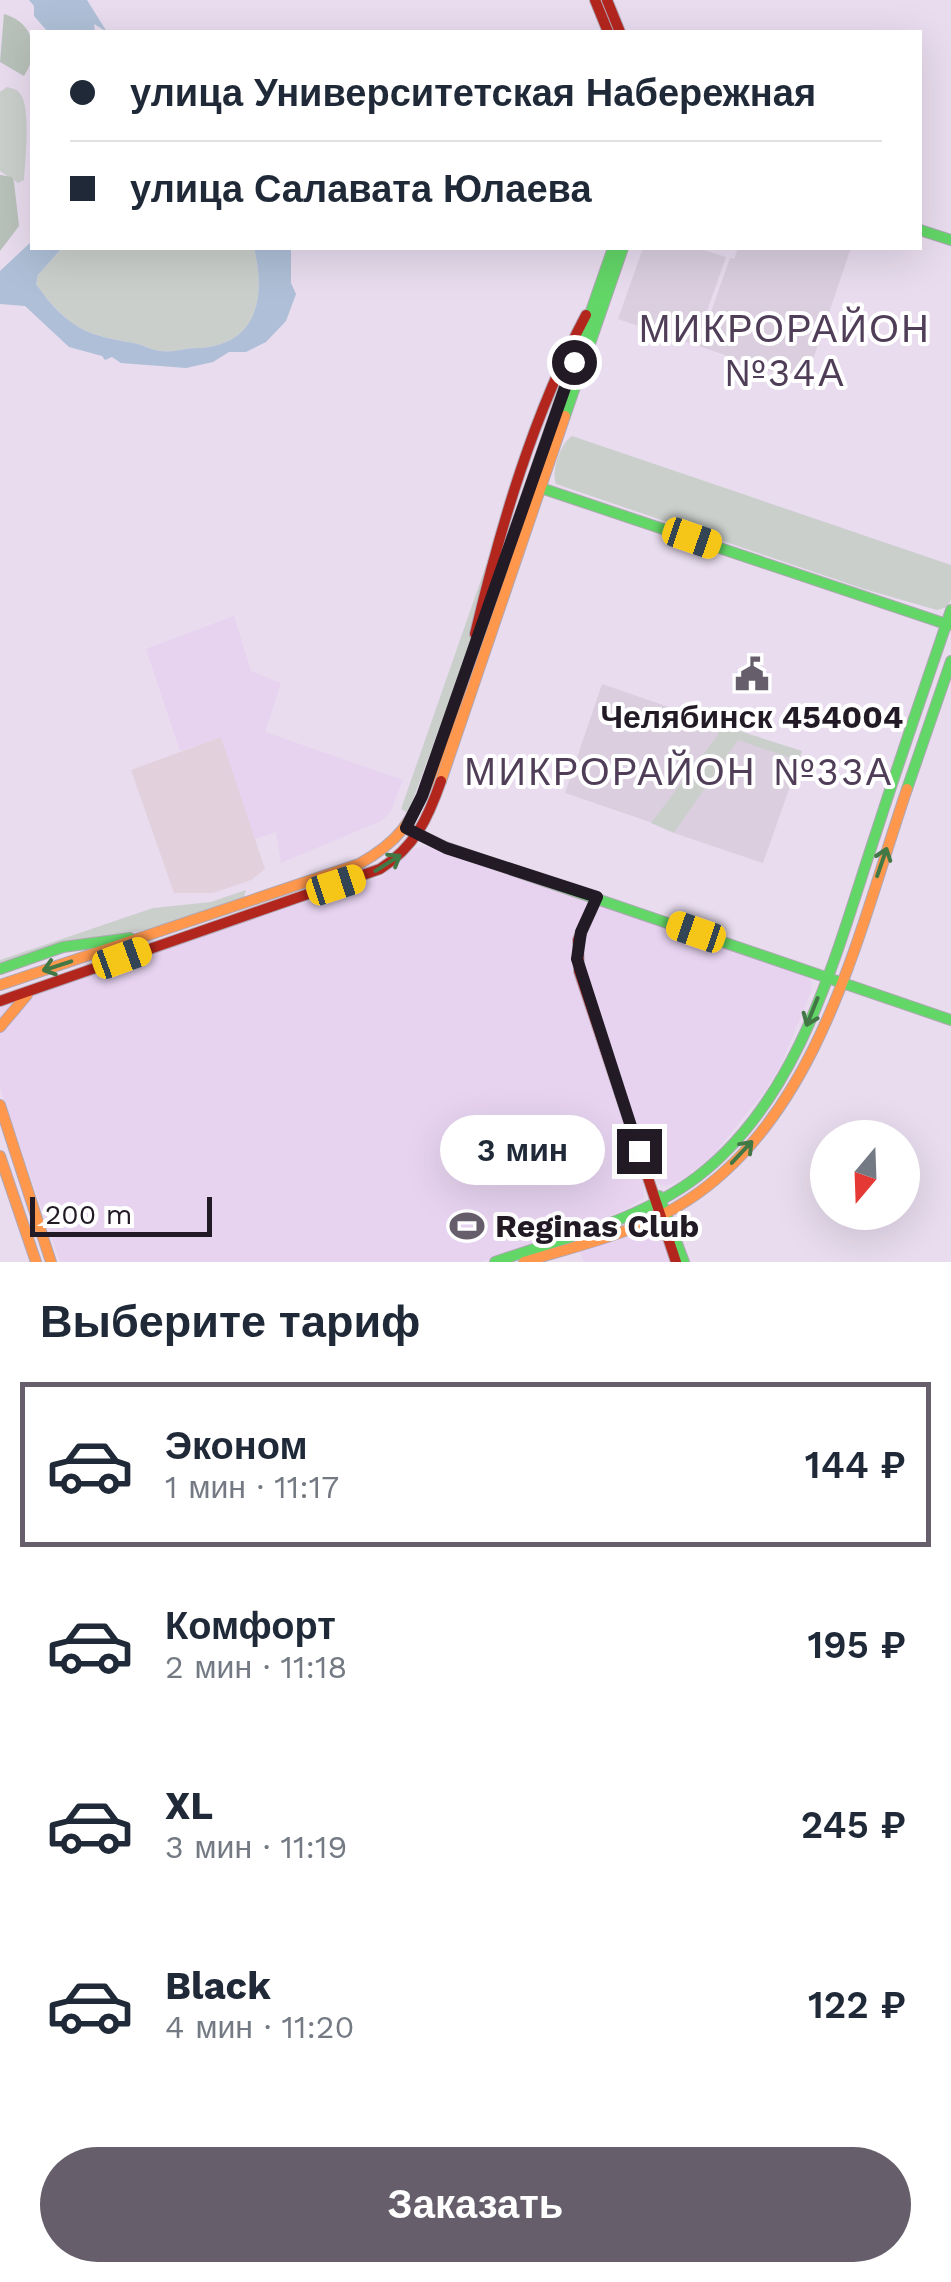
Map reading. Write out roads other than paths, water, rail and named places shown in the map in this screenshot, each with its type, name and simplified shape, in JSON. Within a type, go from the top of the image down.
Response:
[{"type":"main road","points":[[595,0],[607,30]]},
{"type":"main road","points":[[607,0],[619,30]]},
{"type":"main road","points":[[922,231],[951,240]]},
{"type":"main road","points":[[0,1001],[367,875],[408,851],[433,803],[612,250]]},
{"type":"main road","points":[[0,984],[359,864],[378,854],[406,828],[422,796],[622,250]]},
{"type":"main road","points":[[470,662],[496,546],[538,424],[556,372],[597,295]]},
{"type":"main road","points":[[537,486],[949,625]]},
{"type":"main road","points":[[661,1208],[716,1161],[784,1074],[826,976],[951,610]]},
{"type":"main road","points":[[524,1262],[661,1208],[712,1182],[756,1137],[802,1070],[841,982],[951,661]]},
{"type":"main road","points":[[406,828],[418,836],[951,1020]]},
{"type":"main road","points":[[597,897],[578,940],[579,971],[648,1180],[680,1262]]},
{"type":"main road","points":[[0,969],[63,947],[153,935]]},
{"type":"main road","points":[[0,1027],[12,1008],[32,990]]},
{"type":"main road","points":[[0,1105],[51,1262]]},
{"type":"main road","points":[[0,1156],[36,1262]]},
{"type":"main road","points":[[495,1262],[568,1242]]},
{"type":"water","points":[[29,0],[87,0],[106,30],[94,24],[95,30],[46,30],[34,16]]},
{"type":"water","points":[[30,243],[30,250],[60,250],[38,275],[36,284],[52,305],[93,334],[157,350],[217,345],[245,328],[253,315],[259,284],[254,250],[291,250],[291,283],[296,294],[286,321],[266,342],[246,352],[229,352],[213,362],[186,368],[121,363],[112,357],[105,360],[69,347],[25,306],[0,304],[0,271]]},
{"type":"place","name":"Челябинск 454004","points":[[752,674]]},
{"type":"place","name":"Reginas Club","points":[[467,1226]]},
{"type":"district","name":"МИКРОРАЙОН №34А","points":[[785,351]]},
{"type":"district","name":"МИКРОРАЙОН №33А","points":[[679,772]]}]
